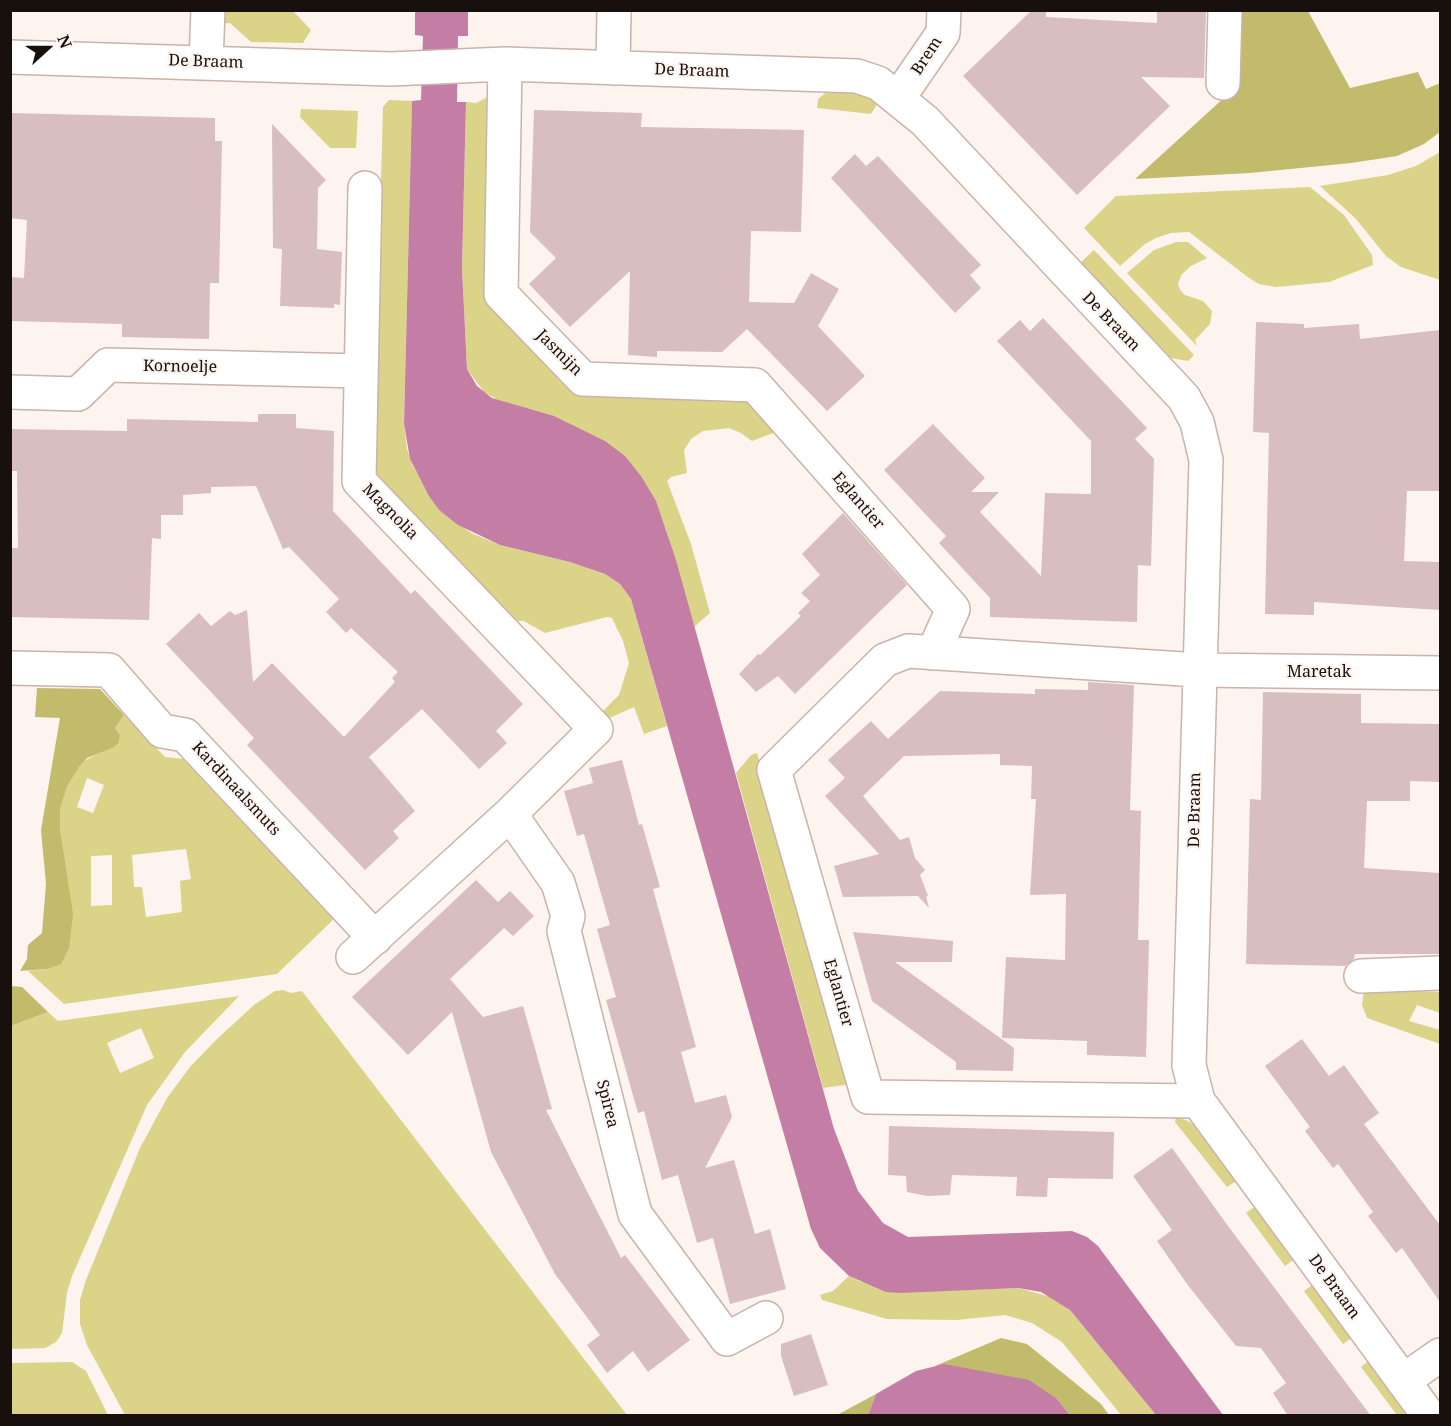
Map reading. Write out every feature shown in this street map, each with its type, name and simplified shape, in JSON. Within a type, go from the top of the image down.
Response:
[{"type":"street","points":[[206,62],[208,10]]},
{"type":"street","points":[[613,68],[614,10]]},
{"type":"street","name":"Brem","points":[[899,97],[943,33],[944,10]]},
{"type":"street","points":[[1223,83],[1225,10]]},
{"type":"street","name":"De Braam","points":[[10,57],[391,69],[491,64],[857,76],[878,82],[899,97],[925,121],[1184,398],[1197,422],[1206,460],[1198,670],[1189,1065],[1198,1101],[1429,1416]]},
{"type":"street","name":"Jasmijn","points":[[491,64],[501,294],[583,379],[755,385],[827,464]]},
{"type":"street","name":"Magnolia","points":[[365,188],[359,481],[574,704]]},
{"type":"street","name":"Kornoelje","points":[[10,392],[78,394],[108,365],[361,371]]},
{"type":"street","name":"Eglantier","points":[[827,464],[953,609],[933,653]]},
{"type":"street","name":"Eglantier","points":[[1198,670],[908,651],[885,660],[774,770],[868,1097],[1198,1101]]},
{"type":"street","name":"Kardinaalsmuts","points":[[10,668],[109,670],[162,731],[185,735],[364,947],[510,814],[596,729],[574,704]]},
{"type":"street","name":"Maretak","points":[[1198,670],[1440,673]]},
{"type":"street","name":"Spirea","points":[[510,814],[558,883],[568,916],[564,931],[635,1214],[727,1339],[766,1318]]},
{"type":"street","points":[[1361,976],[1440,973]]},
{"type":"street","points":[[1403,1381],[1440,1354]]},
{"type":"shaded area","points":[[217,11],[293,11],[311,30],[303,43],[251,42],[230,23],[217,24]]},
{"type":"shaded area","points":[[415,11],[468,11],[468,36],[458,36],[457,102],[466,102],[462,268],[467,369],[477,386],[492,398],[554,416],[605,441],[625,456],[641,476],[656,501],[676,560],[834,1129],[858,1191],[883,1223],[908,1237],[1072,1231],[1087,1237],[1098,1246],[1223,1415],[1156,1415],[1070,1310],[1041,1292],[1018,1288],[886,1292],[849,1276],[820,1248],[811,1229],[631,599],[620,584],[605,574],[570,562],[500,545],[458,525],[439,510],[410,459],[404,424],[412,101],[421,100],[423,36],[415,35]]},
{"type":"shaded area","points":[[1239,11],[1308,11],[1350,88],[1418,72],[1426,89],[1440,83],[1440,132],[1424,144],[1397,156],[1250,173],[1135,179],[1237,86]]},
{"type":"shaded area","points":[[848,89],[879,101],[871,114],[817,108],[818,99],[829,90]]},
{"type":"shaded area","points":[[490,96],[488,301],[576,393],[747,397],[779,431],[752,441],[729,428],[703,431],[691,439],[684,450],[687,473],[671,477],[667,481],[691,544],[710,613],[694,627],[665,527],[505,404],[484,392],[467,369],[462,268],[466,102],[476,103]]},
{"type":"shaded area","points":[[389,100],[412,101],[404,424],[407,449],[413,466],[439,510],[471,533],[500,545],[570,562],[605,574],[620,584],[631,599],[667,726],[644,734],[634,707],[607,719],[600,714],[619,695],[629,663],[623,641],[612,618],[607,617],[545,633],[524,621],[511,621],[373,478],[383,107]]},
{"type":"shaded area","points":[[301,109],[358,111],[356,148],[330,148],[300,117]]},
{"type":"shaded area","points":[[1440,152],[1440,280],[1401,267],[1386,256],[1356,219],[1320,186],[1388,175],[1416,166]]},
{"type":"shaded area","points":[[1310,187],[1344,215],[1372,255],[1373,265],[1329,282],[1276,287],[1259,284],[1249,278],[1189,232],[1171,233],[1156,238],[1145,244],[1120,266],[1084,228],[1116,196]]},
{"type":"shaded area","points":[[1176,242],[1188,242],[1207,258],[1191,266],[1182,274],[1178,283],[1185,295],[1203,301],[1212,311],[1210,324],[1195,340],[1197,346],[1127,273],[1154,250]]},
{"type":"shaded area","points":[[1094,250],[1194,355],[1188,361],[1171,358],[1080,263]]},
{"type":"shaded area","points":[[37,688],[100,689],[124,715],[115,728],[120,735],[119,742],[114,747],[87,758],[79,767],[67,786],[60,809],[60,830],[73,914],[69,948],[61,964],[47,969],[20,971],[27,959],[28,945],[42,933],[46,884],[41,830],[60,718],[35,717]]},
{"type":"shaded area","points":[[124,715],[165,757],[183,759],[306,890],[318,893],[338,915],[277,974],[64,1004],[28,971],[47,969],[60,809],[64,792],[71,777],[84,761],[119,742],[120,735],[115,728]],"holes":[[[87,778],[104,785],[93,813],[77,807]],[[186,849],[191,879],[180,881],[182,912],[146,917],[142,887],[134,887],[132,855]],[[112,855],[112,905],[91,906],[91,856]]]},
{"type":"shaded area","points":[[757,753],[852,1084],[823,1088],[736,773],[751,755]]},
{"type":"shaded area","points":[[11,986],[22,987],[48,1012],[11,1026]]},
{"type":"shaded area","points":[[283,990],[291,993],[302,991],[627,1415],[125,1415],[87,1345],[80,1324],[80,1300],[86,1280],[140,1148],[167,1098],[190,1067],[216,1040],[254,1005],[275,991]]},
{"type":"shaded area","points":[[1364,990],[1440,992],[1440,1013],[1417,1005],[1409,1021],[1440,1030],[1440,1044],[1367,1018],[1362,1005]]},
{"type":"shaded area","points":[[239,996],[185,1052],[147,1105],[72,1276],[67,1293],[62,1333],[56,1342],[45,1348],[11,1349],[11,1026],[48,1012],[58,1021]],"holes":[[[141,1028],[154,1058],[120,1073],[107,1043]]]},
{"type":"shaded area","points":[[1176,1117],[1200,1129],[1238,1180],[1227,1187],[1175,1122]]},
{"type":"shaded area","points":[[1257,1205],[1296,1258],[1285,1266],[1246,1213]]},
{"type":"shaded area","points":[[849,1276],[861,1282],[960,1290],[1018,1288],[1051,1297],[1070,1310],[1156,1415],[1121,1415],[1062,1342],[1032,1323],[1005,1315],[956,1320],[887,1319],[822,1300],[820,1295],[833,1291]]},
{"type":"shaded area","points":[[1315,1283],[1354,1336],[1343,1344],[1304,1291]]},
{"type":"shaded area","points":[[1001,1338],[1027,1344],[1101,1404],[1109,1415],[1070,1415],[1057,1399],[935,1366]]},
{"type":"shaded area","points":[[1371,1359],[1409,1410],[1402,1415],[1397,1415],[1361,1367]]},
{"type":"shaded area","points":[[72,1362],[86,1371],[108,1415],[11,1415],[11,1363]]},
{"type":"shaded area","points":[[944,1364],[1029,1380],[1057,1399],[1070,1415],[868,1415],[876,1394],[916,1371]]},
{"type":"shaded area","points":[[876,1394],[868,1415],[837,1415]]},
{"type":"building","points":[[1032,10],[1046,10],[1046,17],[1157,23],[1157,10],[1206,10],[1204,78],[1141,77],[1170,106],[1077,195],[963,76]]},
{"type":"building","points":[[534,110],[642,113],[641,127],[804,130],[801,232],[751,231],[749,302],[794,303],[811,273],[839,289],[818,326],[865,376],[827,411],[747,329],[722,352],[657,351],[657,357],[628,355],[630,271],[570,327],[529,284],[556,258],[530,232]]},
{"type":"building","points":[[10,113],[215,118],[215,141],[222,141],[219,283],[210,283],[209,339],[122,337],[122,324],[10,321],[10,277],[24,278],[27,220],[10,218]]},
{"type":"building","points":[[272,124],[326,180],[318,188],[317,249],[342,252],[340,305],[334,304],[334,308],[280,306],[282,249],[273,248]]},
{"type":"building","points":[[855,154],[866,166],[878,156],[981,265],[970,275],[981,288],[955,313],[831,178]]},
{"type":"building","points":[[1043,318],[1147,428],[1135,439],[1154,459],[1151,566],[1138,565],[1137,622],[990,617],[990,598],[939,543],[946,536],[884,470],[933,424],[985,478],[971,492],[999,492],[980,512],[1041,576],[1045,493],[1091,494],[1091,441],[997,341],[1020,320],[1030,331]]},
{"type":"building","points":[[1256,322],[1304,324],[1304,328],[1359,324],[1360,339],[1440,330],[1440,491],[1407,491],[1404,561],[1440,562],[1440,610],[1314,602],[1314,615],[1265,614],[1269,433],[1253,432]]},
{"type":"building","points":[[258,414],[296,414],[296,428],[334,431],[333,511],[411,594],[415,590],[523,704],[496,731],[507,743],[479,769],[422,709],[369,757],[415,811],[393,831],[399,838],[365,870],[247,745],[254,738],[166,644],[199,613],[211,626],[230,611],[235,615],[247,610],[253,682],[272,663],[344,737],[395,682],[392,678],[398,672],[351,628],[346,633],[326,612],[339,599],[289,547],[283,549],[256,486],[211,487],[211,493],[183,495],[183,515],[161,515],[161,539],[152,538],[149,620],[10,617],[10,548],[18,548],[17,471],[10,471],[10,429],[127,431],[127,419],[258,422]]},
{"type":"building","points":[[843,513],[907,585],[795,694],[778,676],[756,692],[739,674],[801,616],[798,613],[810,601],[801,593],[820,575],[802,554]]},
{"type":"building","points":[[1088,682],[1134,685],[1130,810],[1141,811],[1138,940],[1149,940],[1146,1057],[1087,1055],[1087,1041],[1002,1038],[1006,957],[1065,960],[1066,894],[1030,895],[1036,799],[1031,799],[1032,766],[1000,765],[1000,754],[904,756],[863,796],[900,840],[909,837],[915,858],[925,870],[920,875],[928,896],[926,896],[929,908],[918,896],[843,897],[834,866],[879,854],[825,796],[845,778],[828,760],[871,721],[888,739],[940,691],[1035,694],[1035,689],[1088,690]]},
{"type":"building","points":[[1263,692],[1361,694],[1361,723],[1440,724],[1440,782],[1410,781],[1410,801],[1367,801],[1364,868],[1440,873],[1440,954],[1355,954],[1354,959],[1345,966],[1246,964],[1250,799],[1261,800]]},
{"type":"building","points":[[622,760],[639,825],[642,824],[660,887],[653,889],[696,1047],[681,1052],[695,1103],[726,1095],[732,1117],[705,1168],[734,1160],[755,1234],[770,1229],[786,1289],[730,1304],[713,1238],[697,1243],[678,1175],[662,1180],[644,1111],[638,1113],[606,1000],[616,997],[597,929],[610,925],[584,834],[577,836],[564,791],[593,783],[589,768]]},
{"type":"building","points":[[476,880],[498,902],[510,891],[534,916],[513,936],[504,928],[450,979],[483,1017],[523,1006],[552,1109],[546,1110],[621,1258],[625,1255],[690,1340],[648,1372],[633,1351],[607,1373],[587,1345],[600,1335],[555,1274],[491,1152],[452,1012],[408,1055],[352,997]]},
{"type":"building","points":[[853,932],[953,941],[952,962],[895,962],[1014,1048],[1013,1071],[956,1070],[956,1062],[872,1001]]},
{"type":"building","points":[[1302,1039],[1329,1076],[1344,1065],[1379,1113],[1364,1124],[1440,1225],[1440,1302],[1402,1248],[1396,1253],[1368,1216],[1373,1212],[1338,1164],[1333,1168],[1305,1131],[1310,1127],[1265,1066]]},
{"type":"building","points":[[889,1126],[1114,1132],[1113,1179],[1048,1178],[1047,1197],[1016,1196],[1017,1177],[952,1175],[950,1195],[927,1196],[907,1192],[906,1176],[888,1175]]},
{"type":"building","points":[[1172,1148],[1371,1416],[1288,1416],[1273,1393],[1286,1383],[1261,1348],[1236,1346],[1187,1284],[1157,1241],[1172,1230],[1133,1176]]},
{"type":"building","points":[[811,1334],[828,1385],[794,1396],[781,1356],[781,1344]]}]
